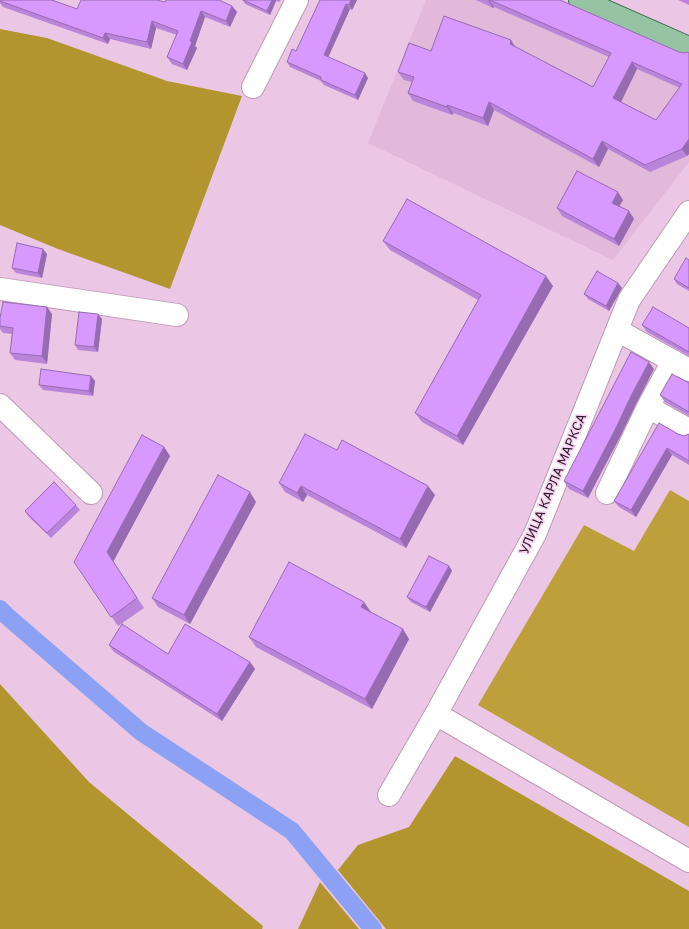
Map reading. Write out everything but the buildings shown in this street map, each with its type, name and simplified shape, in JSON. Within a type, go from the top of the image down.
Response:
[{"type":"main road","points":[[580,0],[689,48]]},
{"type":"street","points":[[253,87],[297,0]]},
{"type":"street","name":"УЛИЦА КАРЛА МАРКСА","points":[[389,795],[436,714],[535,534],[629,300],[689,212]]},
{"type":"street","points":[[0,289],[177,315]]},
{"type":"street","points":[[607,493],[648,407],[681,365],[617,330]]},
{"type":"street","points":[[0,405],[91,494]]},
{"type":"street","points":[[648,407],[689,430]]},
{"type":"street","points":[[436,714],[689,861]]},
{"type":"shaded area","points":[[426,0],[558,0],[689,57],[689,162],[613,260],[368,143]]},
{"type":"shaded area","points":[[0,29],[47,38],[167,81],[242,96],[170,289],[58,249],[0,225]]},
{"type":"shaded area","points":[[670,490],[689,501],[689,827],[478,705],[584,525],[634,551]]},
{"type":"shaded area","points":[[0,684],[89,782],[263,926],[262,929],[0,929]]},
{"type":"shaded area","points":[[455,756],[689,891],[689,929],[386,929],[338,870],[358,845],[409,827]]},
{"type":"shaded area","points":[[320,882],[359,929],[298,929]]},
{"type":"waterway","points":[[0,609],[141,732],[292,831],[373,929]]}]
